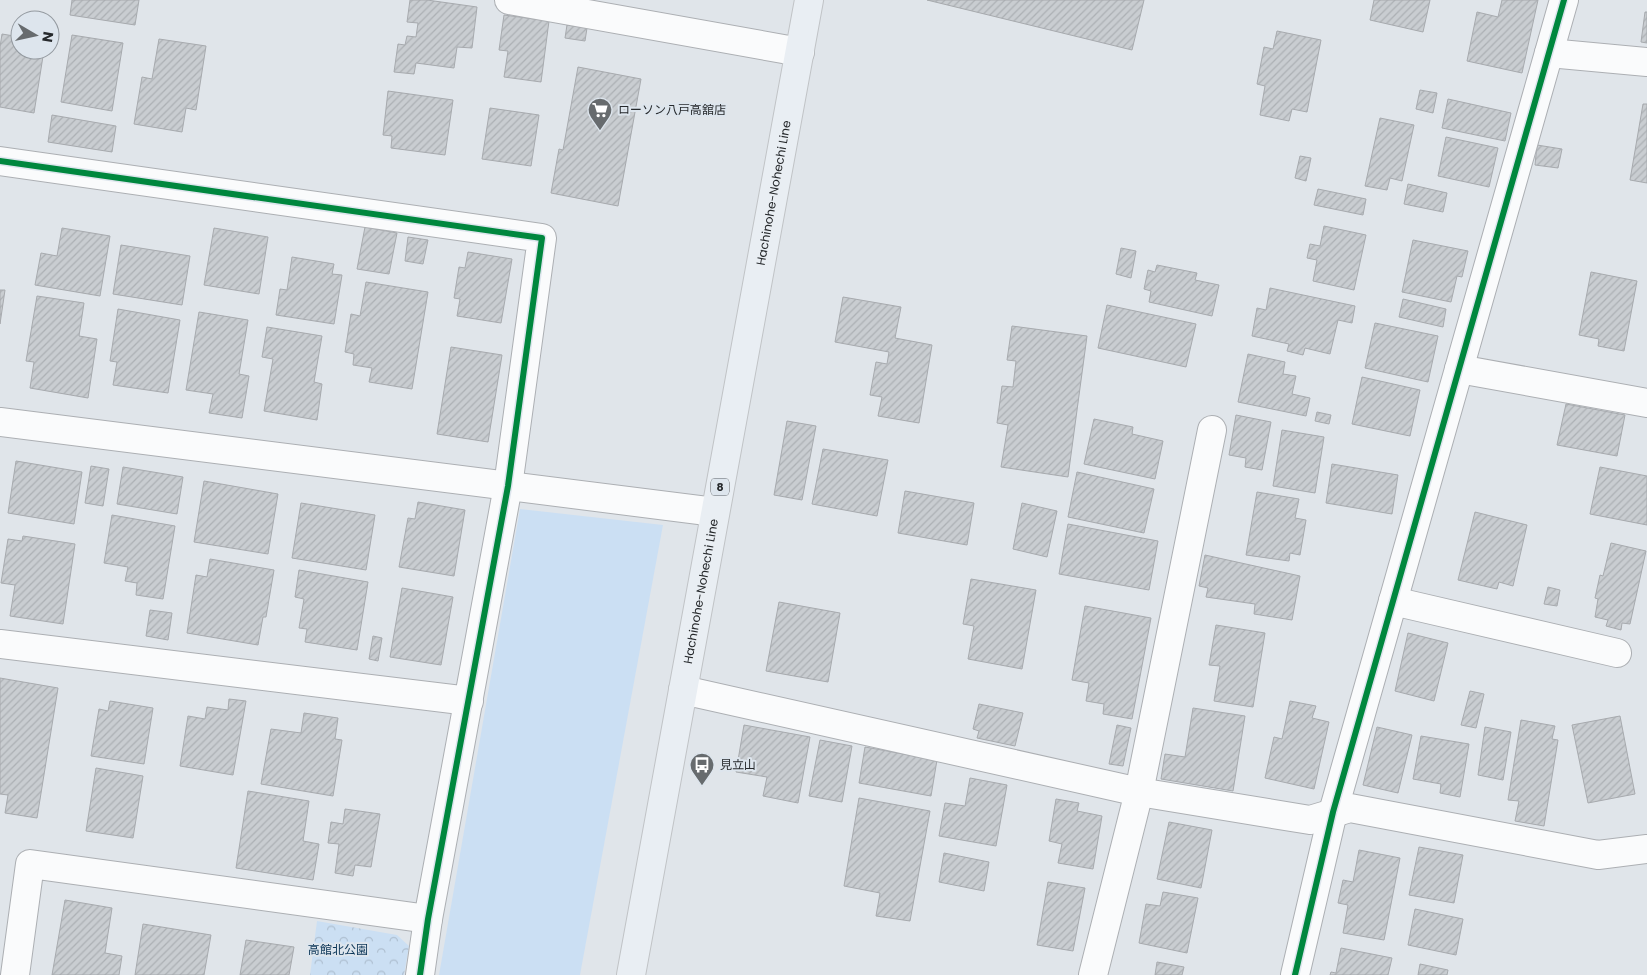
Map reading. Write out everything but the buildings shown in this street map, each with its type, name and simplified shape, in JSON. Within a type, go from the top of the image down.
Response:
[{"type":"main road","name":"Hachinohe-Nohechi Line","points":[[631,975],[809,0]]},
{"type":"street","points":[[509,0],[800,52]]},
{"type":"street","points":[[1295,975],[1333,812],[1564,0]]},
{"type":"street","points":[[1549,53],[1647,62]]},
{"type":"street","points":[[0,161],[542,238],[508,486],[428,918],[420,975]]},
{"type":"street","points":[[1459,369],[1647,403]]},
{"type":"street","points":[[0,422],[716,512]]},
{"type":"street","points":[[1093,975],[1139,792],[1212,430]]},
{"type":"street","points":[[1393,601],[1617,653]]},
{"type":"street","points":[[0,644],[469,700]]},
{"type":"street","points":[[682,690],[1139,792],[1310,820],[1350,808],[1598,855],[1647,849]]},
{"type":"street","points":[[16,975],[30,864],[428,918]]},
{"type":"green space","points":[[520,509],[663,525],[580,975],[439,975]]},
{"type":"green space","name":"高館北公園","points":[[317,921],[397,935],[409,946],[404,975],[310,975]]},
{"type":"cycle path","points":[[1295,975],[1333,812],[1564,0]]},
{"type":"cycle path","points":[[0,161],[542,238],[508,486],[428,919],[420,975]]},
{"type":"place","name":"ローソン八戸高舘店","points":[[600,131]]},
{"type":"place","name":"見立山","points":[[702,786]]}]
